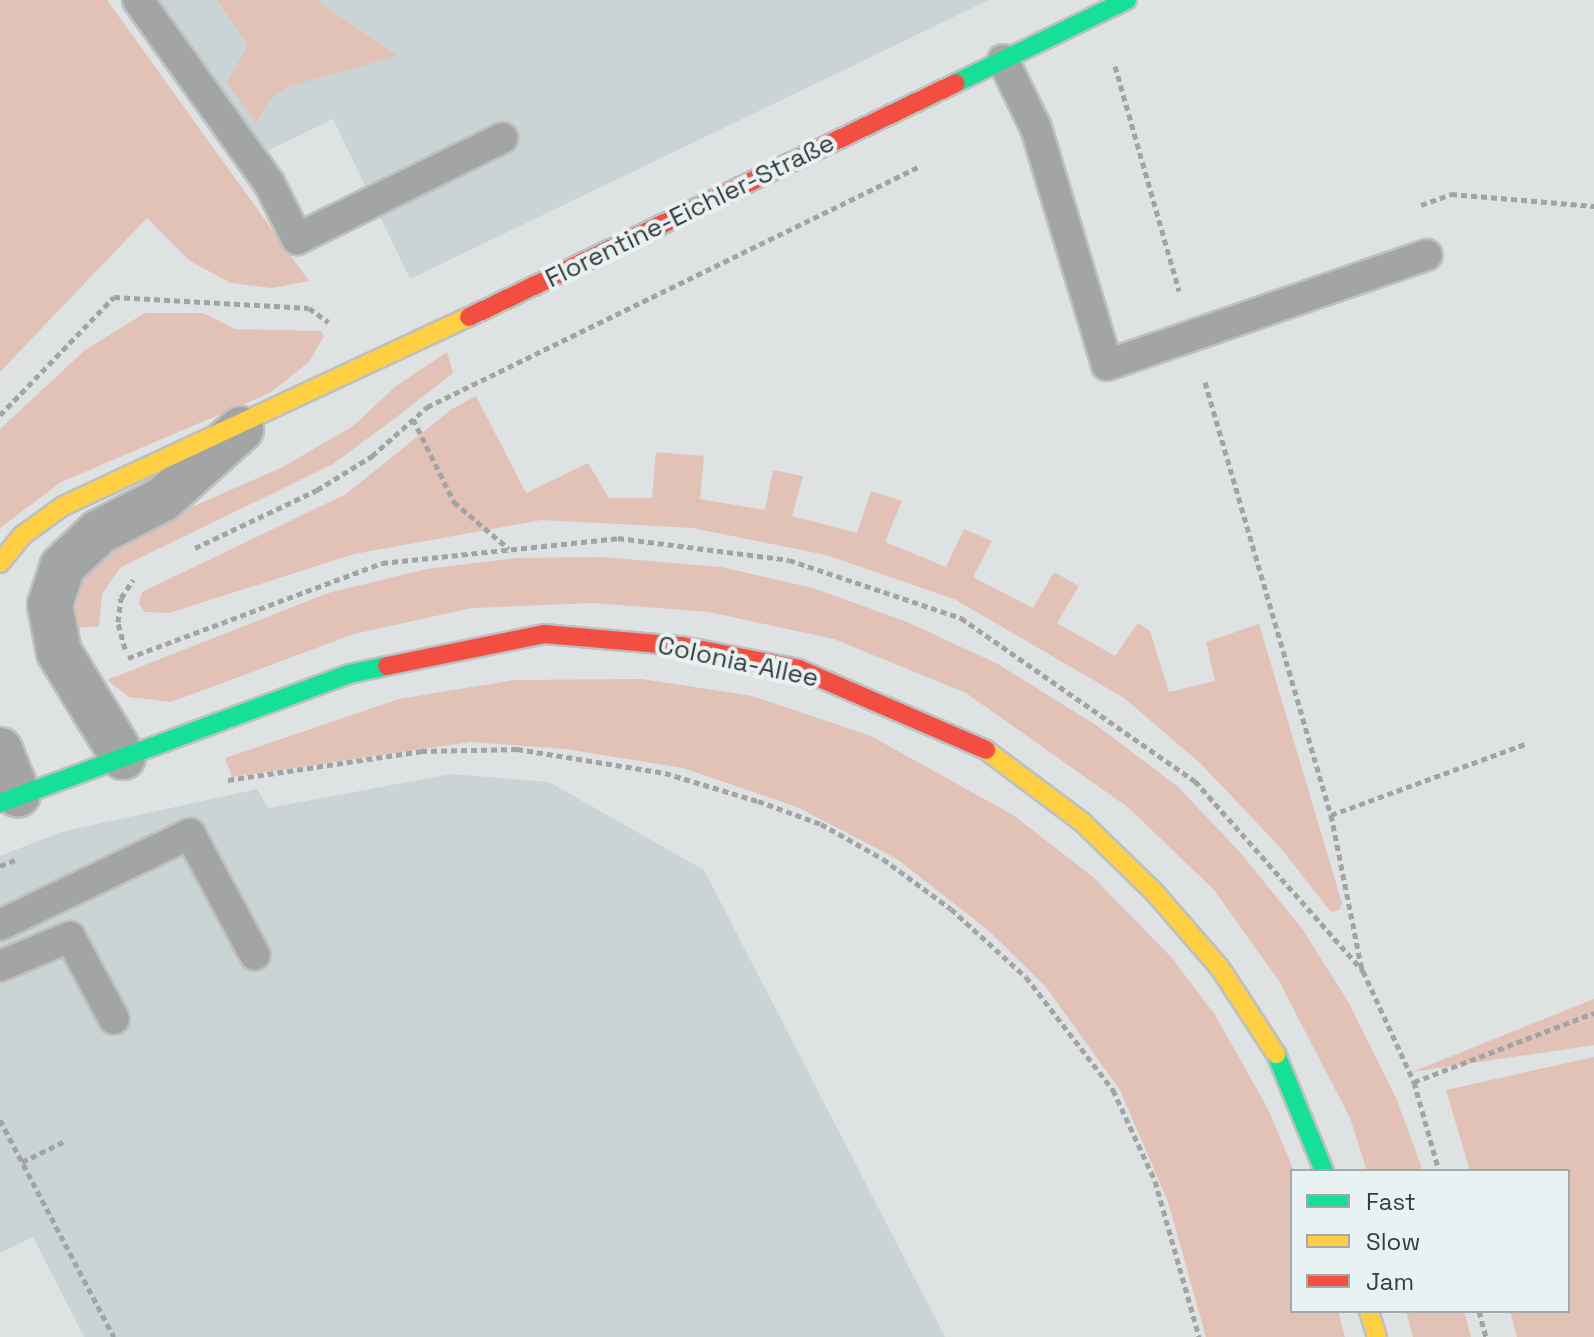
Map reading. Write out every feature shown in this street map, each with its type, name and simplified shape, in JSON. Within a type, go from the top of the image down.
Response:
[{"type":"main road","name":"Florentine-Eichler-Straße","points":[[0,563],[23,535],[63,506],[378,361],[1127,0]]},
{"type":"main road","name":"Colonia-Allee","points":[[9,799],[349,674],[544,634],[682,646],[799,669],[998,755],[1081,821],[1155,893],[1220,968],[1274,1049],[1323,1169]]},
{"type":"main road","points":[[1370,1313],[1377,1337]]},
{"type":"street","name":"Florentine-Eichler-Straße","points":[[123,757],[59,652],[50,605],[62,567],[99,532],[163,499],[252,420]]},
{"type":"street","points":[[0,750],[9,799]]},
{"type":"lane","points":[[138,0],[269,183],[297,239],[502,138]]},
{"type":"lane","points":[[1003,60],[1036,128],[1107,365],[1193,339],[1427,255]]},
{"type":"lane","points":[[0,925],[190,834],[255,955]]},
{"type":"lane","points":[[0,966],[70,937],[114,1019]]},
{"type":"path","points":[[1100,13],[1331,815],[1363,971]]},
{"type":"path","points":[[180,555],[317,490],[372,456],[427,407],[928,162]]},
{"type":"path","points":[[0,415],[114,297],[309,308],[378,361]]},
{"type":"path","points":[[413,419],[431,465],[454,502],[509,549]]},
{"type":"path","points":[[127,658],[118,622],[121,598],[134,579],[146,573]]},
{"type":"path","points":[[1331,815],[1525,744]]},
{"type":"path","points":[[221,782],[421,751],[517,749],[665,773],[821,824],[858,845],[951,909],[1026,977],[1113,1090],[1155,1181],[1199,1337]]},
{"type":"path","points":[[0,866],[29,854]]},
{"type":"path","points":[[1414,1082],[1594,1013]]},
{"type":"path","points":[[0,1120],[114,1337]]},
{"type":"path","points":[[22,1162],[63,1142]]},
{"type":"path","points":[[1480,1313],[1486,1337]]},
{"type":"shaded area","points":[[0,0],[107,0],[309,281],[272,288],[231,283],[190,261],[147,218],[0,372]]},
{"type":"shaded area","points":[[149,0],[989,0],[410,279],[333,119],[259,155]]},
{"type":"shaded area","points":[[217,0],[316,0],[398,56],[289,86],[270,99],[256,123],[227,82],[248,45]]},
{"type":"shaded area","points":[[145,313],[203,313],[235,329],[321,331],[324,336],[309,362],[270,393],[61,482],[0,528],[0,429],[85,350]]},
{"type":"shaded area","points":[[447,352],[453,373],[394,419],[333,464],[121,567],[102,594],[99,626],[76,628],[74,613],[82,583],[106,552],[171,516],[283,467],[353,426],[396,386]]},
{"type":"shaded area","points":[[476,396],[526,493],[588,463],[609,498],[652,498],[656,452],[704,456],[700,499],[765,510],[773,470],[803,476],[792,516],[857,533],[871,491],[902,501],[885,542],[946,567],[964,529],[992,541],[973,577],[1033,608],[1054,572],[1079,586],[1057,623],[1115,656],[1138,623],[1150,631],[1169,692],[1215,681],[1206,642],[1259,624],[1342,903],[1339,910],[1331,912],[1279,846],[1201,764],[1124,698],[954,599],[826,555],[693,528],[541,520],[354,554],[169,613],[144,612],[139,603],[142,592],[346,494],[452,409]]},
{"type":"shaded area","points":[[603,557],[721,567],[813,588],[907,622],[998,664],[1096,725],[1177,786],[1239,851],[1303,930],[1349,1003],[1396,1098],[1422,1169],[1366,1169],[1350,1118],[1279,981],[1214,890],[1129,808],[966,693],[834,639],[709,612],[594,603],[472,608],[354,634],[171,702],[129,697],[107,680],[328,593],[427,569],[515,558]]},
{"type":"shaded area","points":[[642,679],[752,696],[871,736],[1013,815],[1093,877],[1172,958],[1215,1015],[1267,1107],[1293,1169],[1290,1169],[1290,1313],[1339,1313],[1345,1337],[1206,1337],[1168,1202],[1120,1090],[1046,987],[988,930],[897,859],[797,807],[683,768],[565,749],[471,742],[232,777],[225,758],[399,699],[514,680]]},
{"type":"shaded area","points":[[451,774],[549,782],[704,870],[945,1337],[84,1337],[33,1237],[0,1253],[0,856],[61,832],[257,789],[268,808]]},
{"type":"shaded area","points":[[1594,999],[1594,1045],[1412,1072]]},
{"type":"shaded area","points":[[1594,1057],[1594,1337],[1517,1337],[1511,1313],[1570,1313],[1570,1169],[1469,1169],[1446,1090]]},
{"type":"shaded area","points":[[1407,1313],[1465,1313],[1471,1337],[1413,1337]]},
{"type":"traffic: fast","points":[[956,83],[1127,0]]},
{"type":"traffic: fast","points":[[0,803],[349,674],[387,666]]},
{"type":"traffic: fast","points":[[1276,1054],[1323,1169]]},
{"type":"traffic: slow","points":[[0,563],[23,535],[63,506],[469,317]]},
{"type":"traffic: slow","points":[[986,750],[1081,821],[1155,893],[1220,968],[1276,1054]]},
{"type":"traffic: slow","points":[[1370,1313],[1377,1337]]},
{"type":"traffic: jam","points":[[469,317],[956,83]]},
{"type":"traffic: jam","points":[[387,666],[544,634],[682,646],[799,669],[986,750]]}]
